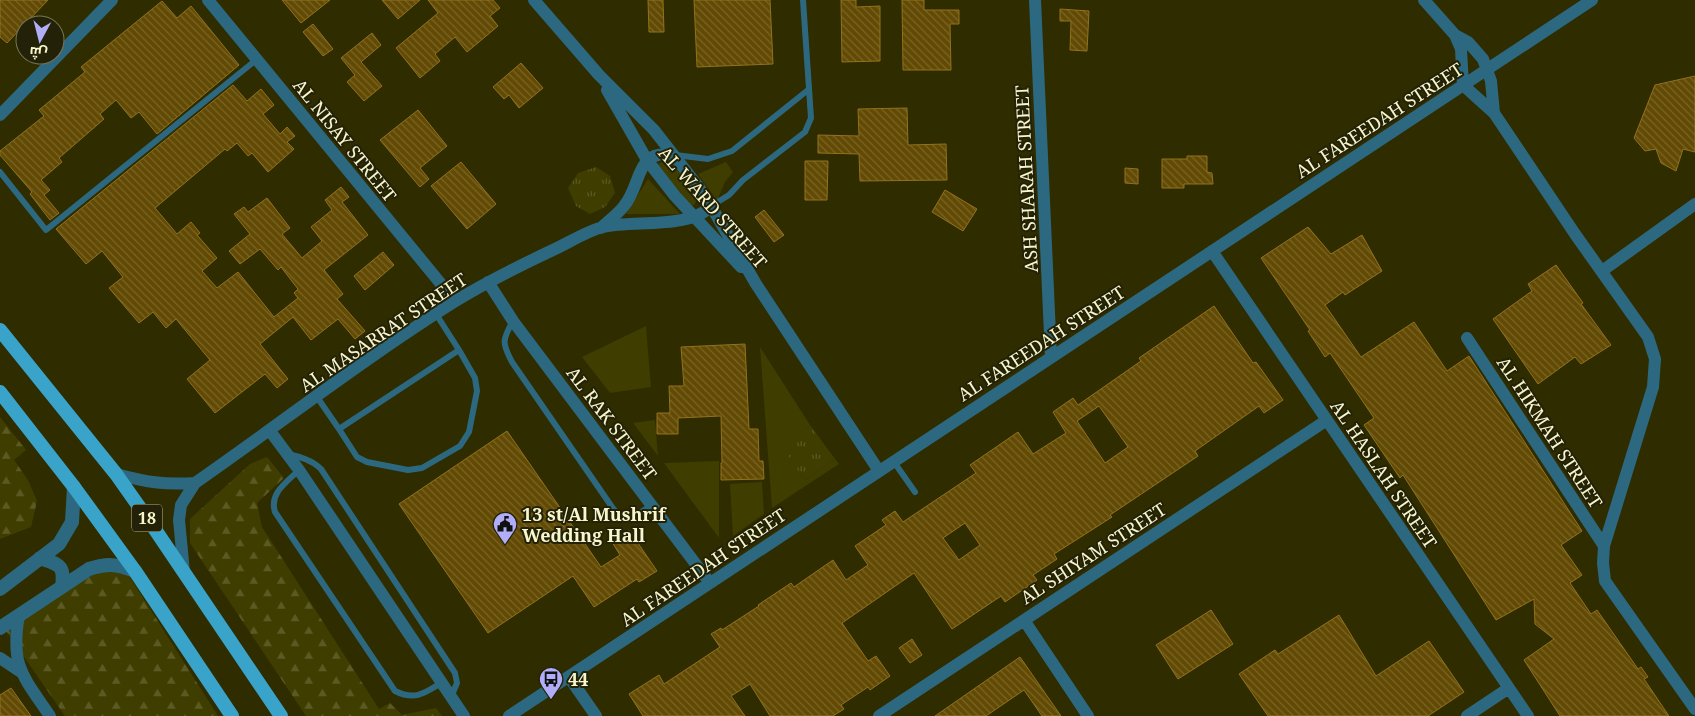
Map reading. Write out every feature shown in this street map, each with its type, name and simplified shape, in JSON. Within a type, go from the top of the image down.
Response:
[{"type":"main road","name":"18","points":[[0,330],[116,474],[281,716]]},
{"type":"main road","name":"18","points":[[0,392],[135,571],[232,716]]},
{"type":"street","points":[[0,115],[112,0]]},
{"type":"street","name":"AL NISAY STREET","points":[[208,0],[455,302]]},
{"type":"street","name":"AL WARD STREET","points":[[534,0],[599,75],[654,130],[711,206],[756,284],[879,471]]},
{"type":"street","name":"ASH SHARAH STREET","points":[[1035,0],[1051,357]]},
{"type":"street","points":[[1424,0],[1455,35],[1461,49],[1464,85]]},
{"type":"street","name":"AL FAREEDAH STREET","points":[[509,716],[1592,0]]},
{"type":"street","points":[[1455,35],[1468,42],[1488,70]]},
{"type":"street","name":"AL HIKMAH STREET","points":[[1488,70],[1494,113]]},
{"type":"street","name":"AL WARD STREET","points":[[599,75],[647,160],[694,217],[756,284]]},
{"type":"street","name":"AL HIKMAH STREET","points":[[1464,85],[1494,113],[1575,234],[1648,338],[1655,359],[1653,387],[1604,546],[1605,581],[1695,709]]},
{"type":"street","points":[[647,160],[657,154],[672,155]]},
{"type":"street","name":"AL MASARRAT STREET","points":[[601,228],[625,206],[634,191],[647,160]]},
{"type":"street","points":[[1602,271],[1695,204]]},
{"type":"street","name":"AL MASARRAT STREET","points":[[184,572],[179,520],[181,504],[194,483],[368,360],[436,314],[488,282],[601,228],[630,223],[680,221],[701,215],[711,206]]},
{"type":"street","name":"AL HASLAH STREET","points":[[1212,251],[1528,716]]},
{"type":"street","name":"AL RAK STREET","points":[[488,282],[513,321],[710,583]]},
{"type":"street","name":"AL HIKMAH STREET","points":[[1467,338],[1604,546]]},
{"type":"street","name":"AL SHIYAM STREET","points":[[879,716],[1327,420]]},
{"type":"street","points":[[270,431],[299,470],[464,716]]},
{"type":"street","name":"AL MASARRAT STREET","points":[[116,474],[154,484],[194,483]]},
{"type":"street","points":[[1,587],[59,544],[72,522],[74,488]]},
{"type":"street","points":[[40,558],[58,565],[64,574],[62,587]]},
{"type":"street","points":[[0,628],[90,569],[104,564],[118,565],[135,571]]},
{"type":"street","points":[[19,615],[15,645],[16,658],[21,672],[50,716]]},
{"type":"street","points":[[1024,620],[1088,716]]},
{"type":"street","points":[[0,658],[21,672]]},
{"type":"street","points":[[569,677],[596,716]]},
{"type":"street","points":[[1467,716],[1508,688]]},
{"type":"lane","points":[[711,206],[729,196],[744,180],[805,132],[810,118],[804,0]]},
{"type":"lane","points":[[0,172],[46,230],[256,60]]},
{"type":"lane","points":[[672,155],[708,159],[732,150],[808,90]]},
{"type":"lane","points":[[317,397],[358,457],[367,462],[408,470],[422,468],[460,446],[469,432],[477,391],[475,378],[436,314]]},
{"type":"lane","points":[[513,321],[504,336],[504,346],[512,362],[612,507],[619,516],[626,519],[652,505]]},
{"type":"lane","points":[[339,429],[459,350]]},
{"type":"lane","points":[[288,454],[309,460],[321,469],[455,673],[457,683],[451,699]]},
{"type":"lane","points":[[894,462],[915,492]]},
{"type":"lane","points":[[299,470],[276,494],[273,501],[274,508],[395,691],[403,695],[423,695],[441,683]]},
{"type":"green space","points":[[661,162],[672,166],[683,176],[697,200],[694,205],[690,206],[658,165]]},
{"type":"green space","points":[[726,162],[733,172],[725,182],[717,201],[698,174]]},
{"type":"green space","points":[[596,167],[610,176],[615,193],[605,207],[590,214],[576,206],[568,188],[578,173]]},
{"type":"green space","points":[[648,179],[680,214],[626,214]]},
{"type":"green space","points":[[646,326],[651,387],[610,393],[582,357]]},
{"type":"green space","points":[[760,347],[810,425],[782,445],[805,480],[835,459],[839,464],[772,508]]},
{"type":"green space","points":[[0,417],[26,450],[14,460],[28,480],[37,501],[31,527],[0,539]]},
{"type":"green space","points":[[655,420],[658,456],[633,423]]},
{"type":"green space","points":[[810,425],[835,459],[805,480],[781,445]]},
{"type":"green space","points":[[267,457],[284,478],[257,503],[262,527],[379,709],[390,703],[402,715],[436,708],[442,716],[306,716],[190,543],[190,519],[250,464]]},
{"type":"green space","points":[[719,461],[719,538],[664,463]]},
{"type":"green space","points":[[762,482],[764,514],[733,536],[730,484]]},
{"type":"green space","points":[[103,569],[126,571],[218,716],[65,716],[4,628]]},
{"type":"building","points":[[0,0],[48,0],[34,15],[15,15],[15,35],[7,43],[0,37]]},
{"type":"building","points":[[282,0],[330,0],[301,23]]},
{"type":"building","points":[[382,0],[420,0],[398,19]]},
{"type":"building","points":[[428,0],[493,0],[500,8],[490,16],[498,26],[467,52],[455,37],[435,54],[440,61],[420,78],[396,48],[438,13]]},
{"type":"building","points":[[648,0],[663,0],[664,32],[649,32]]},
{"type":"building","points":[[694,0],[770,0],[773,64],[697,67]]},
{"type":"building","points":[[841,0],[856,0],[856,7],[880,6],[880,61],[842,62]]},
{"type":"building","points":[[902,0],[924,0],[924,10],[959,10],[959,24],[950,24],[951,70],[903,70]]},
{"type":"building","points":[[162,1],[177,18],[191,6],[239,65],[157,134],[139,112],[131,118],[116,100],[100,114],[104,119],[59,158],[62,162],[41,180],[50,190],[44,195],[59,213],[50,220],[30,194],[32,192],[0,155],[0,151],[44,116],[39,110],[85,72],[81,67]]},
{"type":"building","points":[[1060,9],[1089,11],[1087,51],[1070,50],[1071,21],[1060,21]]},
{"type":"building","points":[[313,24],[333,49],[323,56],[303,32]]},
{"type":"building","points":[[372,33],[381,45],[361,62],[382,86],[364,101],[347,82],[355,75],[341,58]]},
{"type":"building","points":[[521,63],[543,88],[519,108],[509,95],[504,99],[493,87]]},
{"type":"building","points":[[1695,76],[1695,152],[1683,149],[1676,171],[1661,163],[1656,149],[1645,151],[1634,138],[1655,85]]},
{"type":"building","points":[[233,85],[247,101],[261,89],[274,105],[263,114],[280,134],[287,127],[295,136],[287,142],[294,149],[268,172],[252,153],[248,156],[237,143],[227,151],[225,149],[155,208],[177,234],[191,222],[200,233],[197,235],[217,258],[202,271],[217,288],[238,272],[274,317],[298,298],[294,293],[298,289],[281,267],[278,270],[260,249],[240,264],[229,251],[250,234],[234,214],[244,207],[248,212],[267,198],[290,228],[282,234],[302,258],[322,241],[311,227],[332,210],[325,200],[341,187],[349,197],[342,202],[368,235],[324,270],[343,294],[337,299],[365,331],[355,339],[338,319],[311,340],[293,317],[260,344],[288,379],[277,388],[265,374],[215,413],[187,379],[210,360],[176,319],[166,328],[153,312],[139,323],[109,288],[123,277],[102,251],[86,264],[56,229]]},
{"type":"building","points":[[907,108],[908,145],[946,144],[947,180],[860,181],[859,154],[818,153],[818,135],[859,136],[858,109]]},
{"type":"building","points":[[418,110],[447,146],[420,168],[429,179],[420,187],[380,140]]},
{"type":"building","points":[[1187,156],[1207,156],[1207,172],[1212,173],[1213,184],[1184,184],[1184,188],[1162,188],[1162,159],[1187,159]]},
{"type":"building","points":[[805,161],[828,161],[827,200],[805,200]]},
{"type":"building","points":[[461,162],[496,204],[467,229],[431,186]]},
{"type":"building","points":[[1125,168],[1138,169],[1138,184],[1125,183]]},
{"type":"building","points":[[945,190],[977,209],[963,231],[932,212]]},
{"type":"building","points":[[764,210],[784,235],[774,242],[755,217]]},
{"type":"building","points":[[1308,227],[1331,254],[1362,235],[1382,271],[1345,295],[1343,292],[1325,305],[1361,357],[1414,322],[1447,371],[1469,356],[1582,531],[1561,545],[1582,575],[1570,583],[1591,614],[1597,610],[1638,669],[1641,667],[1648,677],[1644,679],[1669,716],[1560,716],[1524,660],[1554,639],[1535,624],[1534,599],[1496,620],[1403,475],[1400,478],[1364,425],[1374,418],[1330,353],[1325,357],[1308,331],[1310,330],[1261,258]]},
{"type":"building","points":[[383,252],[394,265],[365,290],[354,276]]},
{"type":"building","points":[[1556,265],[1611,345],[1581,364],[1575,357],[1538,384],[1493,319],[1532,291],[1528,284]]},
{"type":"building","points":[[1214,306],[1253,363],[1256,362],[1283,400],[1264,413],[1259,406],[1195,451],[1198,456],[1110,515],[1112,517],[1054,554],[1057,559],[1033,575],[1037,580],[1005,602],[1001,596],[952,629],[914,573],[842,623],[868,661],[876,656],[890,676],[870,690],[868,687],[841,705],[844,709],[833,716],[770,716],[750,684],[731,696],[745,716],[643,716],[629,694],[659,675],[664,684],[720,647],[711,634],[721,628],[722,630],[791,583],[794,587],[833,560],[846,580],[868,565],[855,546],[886,525],[882,520],[895,511],[903,522],[976,473],[970,465],[1018,432],[1033,454],[1066,433],[1053,412],[1073,398],[1078,405],[1141,361],[1139,358]],"holes":[[[1099,406],[1128,447],[1105,463],[1077,421]],[[965,523],[980,545],[959,560],[943,538]]]},
{"type":"building","points":[[745,344],[749,429],[758,429],[759,461],[763,461],[764,479],[721,480],[721,416],[678,418],[678,434],[657,434],[657,413],[670,413],[669,386],[684,386],[681,347]]},
{"type":"building","points":[[507,431],[601,567],[620,555],[612,542],[629,530],[657,571],[639,582],[637,579],[594,607],[573,576],[488,633],[399,504]]},
{"type":"building","points":[[1211,610],[1233,644],[1178,679],[1156,645]]},
{"type":"building","points":[[1339,615],[1376,676],[1429,641],[1464,692],[1428,716],[1268,716],[1239,674],[1275,650],[1278,654]]},
{"type":"building","points":[[912,639],[922,655],[910,663],[899,648]]},
{"type":"building","points":[[1020,657],[1061,716],[1042,716],[1024,690],[986,716],[935,716]]},
{"type":"building","points":[[11,688],[31,716],[0,716],[0,695]]},
{"type":"place","name":"13 st/Al Mushrif Wedding Hall","points":[[505,545]]},
{"type":"place","name":"44","points":[[551,700]]}]
